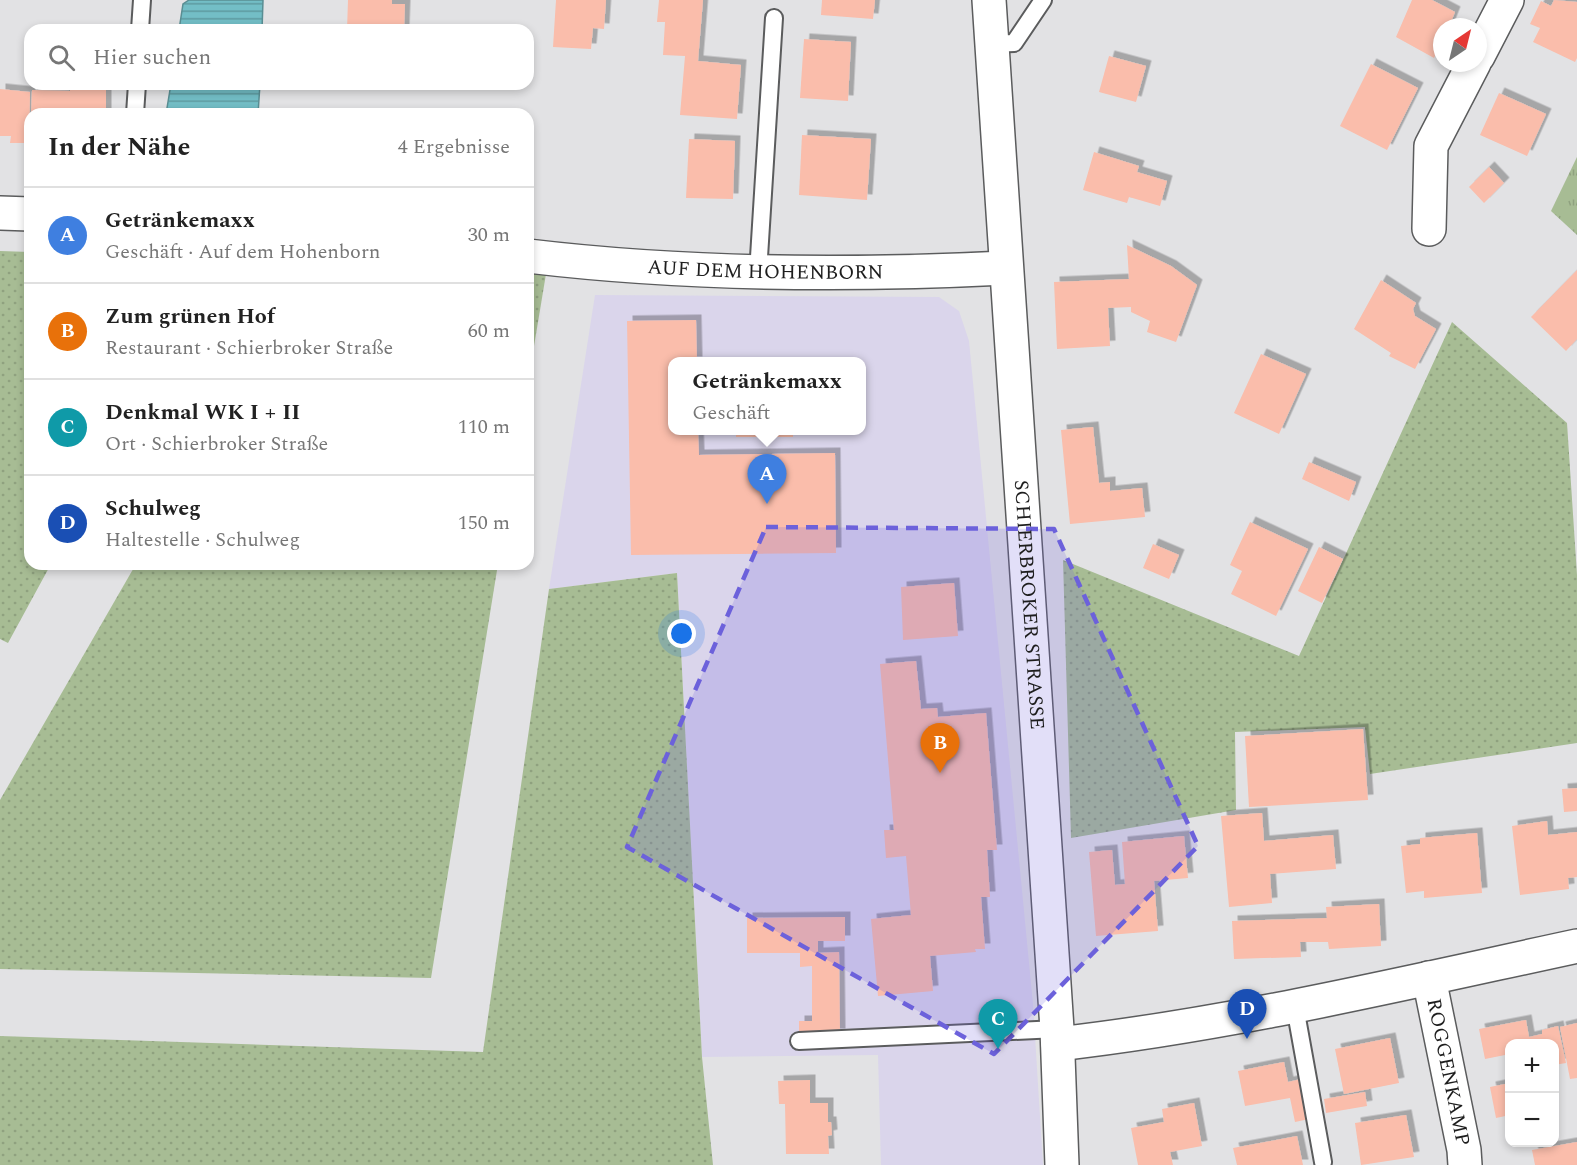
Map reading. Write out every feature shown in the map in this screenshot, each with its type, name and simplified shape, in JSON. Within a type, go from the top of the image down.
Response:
[{"type":"street","name":"SCHIERBROKER STRASSE","points":[[989,0],[1005,268],[1058,1037],[1062,1165]]},
{"type":"street","points":[[1487,39],[1508,0]]},
{"type":"street","points":[[1430,229],[1431,146],[1469,72]]},
{"type":"street","points":[[0,213],[24,214]]},
{"type":"street","name":"AUF DEM HOHENBORN","points":[[534,257],[608,266],[758,273],[1005,268]]},
{"type":"street","points":[[1058,1037],[1178,1028],[1295,1007],[1577,946]]},
{"type":"street","name":"ROGGENKAMP","points":[[1429,978],[1464,1150],[1465,1165]]},
{"type":"lane","points":[[140,24],[142,0]]},
{"type":"lane","points":[[992,44],[1014,43],[1043,0]]},
{"type":"lane","points":[[758,273],[774,18]]},
{"type":"lane","points":[[135,108],[137,90]]},
{"type":"lane","points":[[1295,1007],[1323,1162]]},
{"type":"lane","points":[[799,1041],[1058,1037]]},
{"type":"highlighted area","points":[[766,527],[1054,529],[1198,846],[994,1054],[627,847]]},
{"type":"shaded area","points":[[595,295],[939,297],[959,311],[969,341],[1033,1004],[1043,1165],[881,1165],[878,1055],[702,1057],[677,573],[549,589]]},
{"type":"green space","points":[[1577,157],[1577,235],[1551,211]]},
{"type":"green space","points":[[0,251],[24,252],[24,570],[48,570],[8,643],[0,639]]},
{"type":"green space","points":[[534,273],[546,274],[534,346]]},
{"type":"green space","points":[[1452,322],[1567,423],[1577,575],[1577,743],[1370,774],[1365,727],[1235,732],[1236,810],[1071,838],[1063,560],[1299,656]]},
{"type":"green space","points":[[133,570],[497,570],[431,978],[0,969],[0,800]]},
{"type":"green space","points":[[677,573],[702,1057],[713,1165],[0,1165],[0,1036],[483,1052],[549,589]]},
{"type":"water","points":[[189,0],[263,0],[262,24],[180,24],[183,4]]},
{"type":"water","points":[[170,90],[260,90],[258,108],[167,108]]},
{"type":"building","points":[[348,0],[392,0],[392,4],[405,4],[404,24],[347,24]]},
{"type":"building","points":[[556,0],[606,0],[604,29],[593,28],[591,49],[553,47]]},
{"type":"building","points":[[659,0],[703,0],[698,61],[741,65],[737,119],[680,115],[685,56],[663,55],[665,22],[657,22]]},
{"type":"building","points":[[822,0],[875,0],[873,19],[821,15]]},
{"type":"building","points":[[1412,0],[1432,0],[1455,12],[1453,18],[1433,18],[1433,57],[1396,37]]},
{"type":"building","points":[[1554,0],[1577,2],[1577,58],[1575,62],[1533,42],[1540,28],[1530,24],[1541,1],[1551,6]]},
{"type":"building","points":[[804,39],[851,42],[848,101],[800,98]]},
{"type":"building","points":[[1109,56],[1146,66],[1136,102],[1099,92]]},
{"type":"building","points":[[1371,64],[1418,88],[1387,150],[1340,126]]},
{"type":"building","points":[[0,89],[30,92],[30,108],[24,108],[24,143],[10,143],[11,136],[0,136]]},
{"type":"building","points":[[32,90],[106,90],[106,108],[31,108]]},
{"type":"building","points":[[1499,93],[1546,114],[1527,156],[1480,135]]},
{"type":"building","points":[[802,135],[871,139],[867,200],[799,195]]},
{"type":"building","points":[[689,139],[735,141],[733,199],[686,198]]},
{"type":"building","points":[[1094,152],[1139,166],[1137,172],[1167,181],[1160,206],[1129,197],[1127,203],[1083,190]]},
{"type":"building","points":[[1489,167],[1504,183],[1484,203],[1469,187]]},
{"type":"building","points":[[1127,245],[1171,266],[1197,285],[1176,342],[1147,332],[1150,321],[1131,312],[1131,307],[1108,308],[1110,346],[1057,349],[1054,282],[1129,279]]},
{"type":"building","points":[[1577,270],[1577,339],[1566,351],[1531,317]]},
{"type":"building","points":[[1381,280],[1416,303],[1413,309],[1415,316],[1436,329],[1415,369],[1389,356],[1391,353],[1354,329]]},
{"type":"building","points":[[696,320],[697,357],[668,357],[668,435],[698,435],[699,455],[835,453],[836,553],[631,555],[627,321]]},
{"type":"building","points":[[1261,354],[1306,374],[1279,434],[1234,413]]},
{"type":"building","points":[[1093,427],[1099,483],[1110,482],[1110,491],[1142,488],[1145,517],[1070,524],[1061,430]]},
{"type":"building","points":[[736,435],[793,435],[793,437],[736,437]]},
{"type":"building","points":[[1309,462],[1356,482],[1349,501],[1302,479]]},
{"type":"building","points":[[1250,522],[1308,549],[1276,616],[1231,594],[1242,571],[1230,565]]},
{"type":"building","points":[[1153,544],[1179,555],[1169,579],[1143,568]]},
{"type":"building","points":[[1319,547],[1343,559],[1322,603],[1298,591]]},
{"type":"building","points":[[954,583],[958,636],[903,640],[901,587]]},
{"type":"building","points":[[916,661],[921,709],[937,708],[938,717],[986,713],[997,850],[987,850],[990,897],[981,897],[985,949],[975,949],[976,952],[930,956],[933,991],[878,996],[871,919],[911,915],[906,856],[886,858],[884,830],[894,830],[880,664]]},
{"type":"building","points":[[1363,729],[1368,800],[1249,807],[1245,736]]},
{"type":"building","points":[[1577,788],[1577,811],[1564,812],[1562,789]]},
{"type":"building","points":[[1262,813],[1264,841],[1333,835],[1336,869],[1270,874],[1272,903],[1229,907],[1221,816]]},
{"type":"building","points":[[1547,821],[1548,835],[1577,832],[1577,877],[1568,878],[1569,889],[1520,895],[1512,826]]},
{"type":"building","points":[[1477,833],[1482,893],[1424,898],[1424,891],[1406,893],[1401,846],[1420,844],[1420,838]]},
{"type":"building","points":[[1184,836],[1188,878],[1154,881],[1158,931],[1096,936],[1089,852],[1112,850],[1115,885],[1125,884],[1122,842]]},
{"type":"building","points":[[1379,904],[1381,946],[1329,949],[1328,942],[1300,942],[1301,957],[1234,959],[1232,921],[1327,918],[1326,907]]},
{"type":"building","points":[[845,917],[845,941],[818,941],[818,953],[839,952],[840,1034],[799,1035],[799,1021],[812,1021],[812,966],[800,967],[800,953],[747,953],[747,918]]},
{"type":"building","points":[[1526,1020],[1529,1037],[1542,1034],[1542,1030],[1558,1026],[1566,1063],[1559,1064],[1559,1039],[1505,1039],[1505,1055],[1485,1059],[1479,1029]]},
{"type":"building","points":[[1577,1023],[1577,1078],[1570,1079],[1560,1027]]},
{"type":"building","points":[[1390,1038],[1399,1083],[1344,1094],[1335,1049]]},
{"type":"building","points":[[1284,1062],[1288,1082],[1301,1079],[1309,1119],[1295,1122],[1290,1098],[1245,1106],[1238,1071]]},
{"type":"building","points":[[810,1080],[810,1103],[828,1103],[828,1122],[831,1122],[832,1135],[828,1136],[829,1154],[786,1154],[785,1104],[779,1104],[778,1081]]},
{"type":"building","points":[[1505,1084],[1505,1116],[1496,1118],[1490,1087]]},
{"type":"building","points":[[1365,1092],[1367,1106],[1326,1113],[1324,1099]]},
{"type":"building","points":[[1194,1103],[1202,1146],[1170,1152],[1173,1165],[1138,1165],[1131,1128],[1164,1122],[1162,1109]]},
{"type":"building","points":[[1406,1115],[1414,1157],[1361,1165],[1355,1123]]},
{"type":"building","points":[[1297,1136],[1303,1165],[1237,1165],[1233,1148]]},
{"type":"building","points":[[1577,1142],[1577,1165],[1535,1165],[1532,1150]]},
{"type":"place","name":"Getränkemaxx","points":[[767,504]]},
{"type":"place","name":"Zum grünen Hof","points":[[940,773]]},
{"type":"place","name":"Schulweg","points":[[1247,1039]]},
{"type":"place","name":"Denkmal WK I + II","points":[[998,1049]]}]
